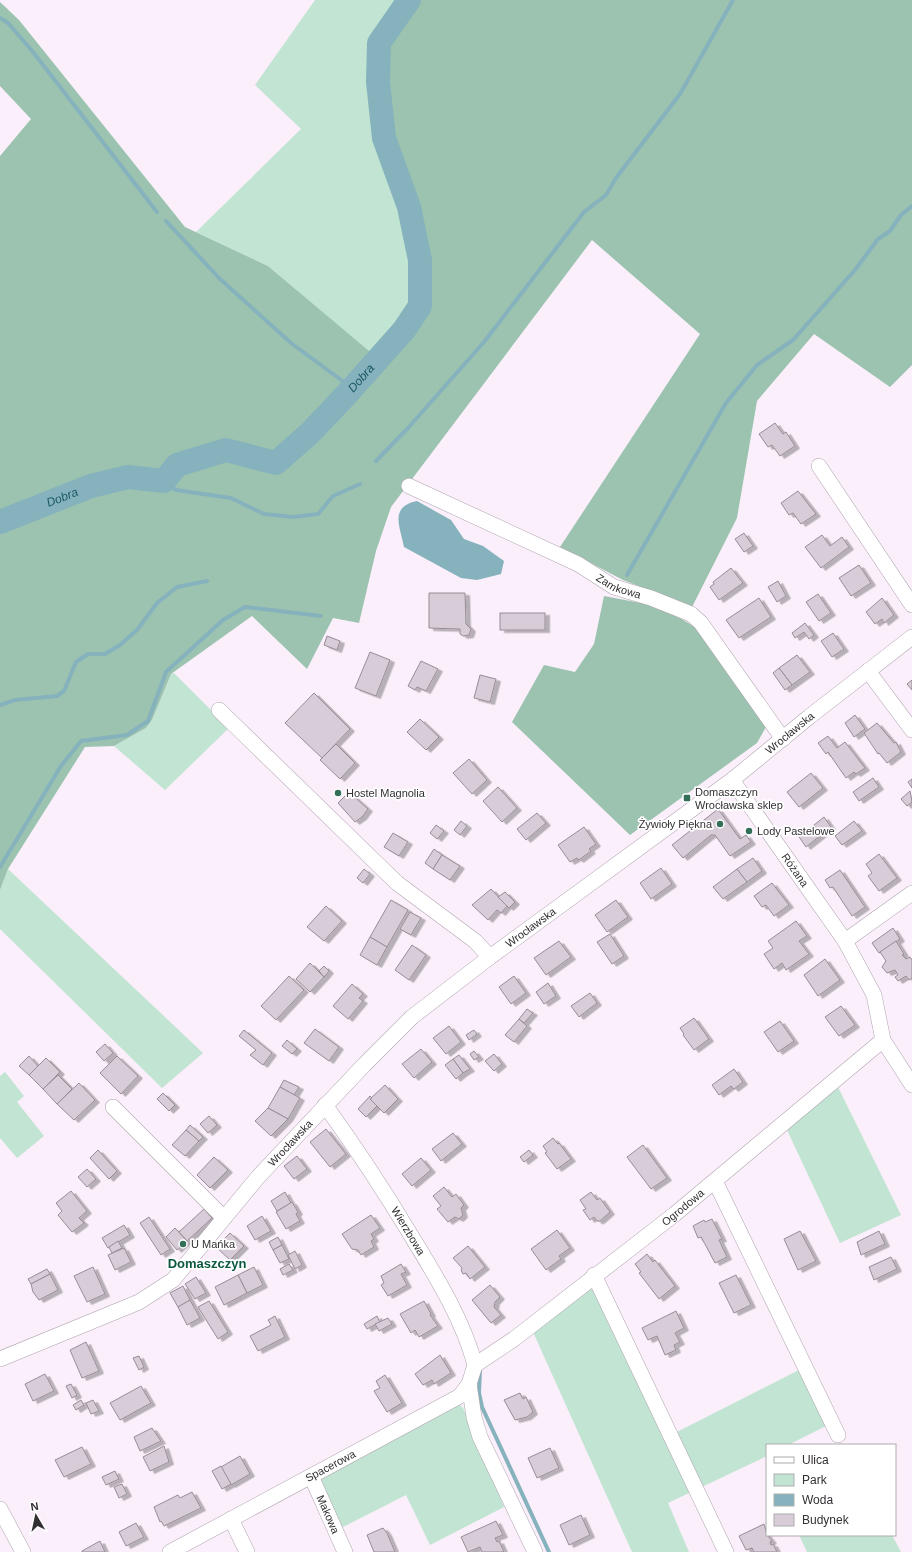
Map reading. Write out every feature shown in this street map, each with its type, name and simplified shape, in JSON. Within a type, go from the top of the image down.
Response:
[{"type":"street","points":[[818,466],[912,605]]},
{"type":"street","name":"Zamkowa","points":[[409,486],[578,564],[614,587],[651,598],[691,614],[701,623],[782,738]]},
{"type":"street","name":"Wrocławska","points":[[0,1359],[139,1302],[157,1292],[173,1280],[258,1177],[325,1105],[412,1017],[490,957],[732,780],[782,738],[912,637]]},
{"type":"street","points":[[868,672],[912,730]]},
{"type":"street","points":[[218,710],[397,884],[475,941],[490,957]]},
{"type":"street","name":"Różana","points":[[732,780],[845,941],[874,995],[883,1040],[912,1085]]},
{"type":"street","points":[[845,941],[912,893]]},
{"type":"street","name":"Ogrodowa","points":[[474,1366],[514,1339],[675,1214],[883,1040]]},
{"type":"street","name":"Wierzbowa","points":[[325,1105],[374,1175],[432,1269],[468,1340],[474,1366]]},
{"type":"street","points":[[113,1107],[224,1218]]},
{"type":"street","points":[[715,1181],[838,1435]]},
{"type":"street","points":[[594,1276],[726,1552]]},
{"type":"street","name":"Spacerowa","points":[[170,1552],[460,1396],[469,1384],[474,1366]]},
{"type":"street","points":[[469,1384],[474,1417],[480,1437],[535,1552]]},
{"type":"street","name":"Makowa","points":[[311,1476],[345,1552]]},
{"type":"street","points":[[0,1509],[23,1552]]},
{"type":"street","points":[[231,1520],[247,1552]]},
{"type":"green space","points":[[315,0],[405,0],[391,22],[372,45],[371,76],[380,138],[404,205],[412,242],[413,289],[410,314],[376,358],[268,266],[196,232],[301,129],[255,85]]},
{"type":"green space","points":[[415,0],[912,0],[912,365],[890,387],[814,334],[757,401],[737,518],[692,607],[623,580],[560,547],[700,334],[592,240],[391,507],[376,551],[359,623],[333,618],[307,669],[252,616],[171,674],[152,720],[146,728],[114,746],[85,747],[8,869],[0,890],[0,156],[31,119],[0,86],[0,2],[19,20],[185,227],[268,266],[382,362],[409,333],[423,308],[422,257],[412,206],[386,134],[383,86],[384,46]]},
{"type":"green space","points":[[604,596],[662,607],[698,629],[767,725],[757,743],[630,835],[512,722],[544,665],[575,672],[594,644]]},
{"type":"green space","points":[[174,673],[229,728],[165,790],[114,746],[146,728],[152,720],[171,674]]},
{"type":"green space","points":[[8,869],[203,1053],[162,1088],[0,929],[0,890]]},
{"type":"green space","points":[[5,1072],[24,1096],[17,1102],[44,1136],[17,1158],[0,1138],[0,1076]]},
{"type":"green space","points":[[837,1085],[901,1215],[840,1243],[787,1130]]},
{"type":"green space","points":[[591,1287],[641,1382],[663,1439],[803,1368],[828,1425],[790,1444],[766,1444],[766,1456],[668,1503],[689,1552],[632,1552],[533,1332]]},
{"type":"green space","points":[[457,1402],[463,1408],[470,1422],[504,1507],[430,1545],[406,1495],[341,1528],[319,1477]]},
{"type":"green space","points":[[799,1536],[893,1536],[901,1552],[807,1552]]},
{"type":"water","points":[[417,501],[451,520],[464,539],[483,546],[504,561],[501,574],[477,580],[461,578],[404,547],[398,518],[403,508],[408,504]]},
{"type":"building","points":[[775,423],[783,434],[786,432],[795,446],[780,456],[772,445],[768,447],[759,434]]},
{"type":"building","points":[[798,491],[816,514],[801,524],[793,513],[789,515],[781,503]]},
{"type":"building","points":[[744,533],[753,546],[744,552],[735,539]]},
{"type":"building","points":[[822,535],[830,546],[842,537],[849,547],[821,568],[805,547]]},
{"type":"building","points":[[859,565],[871,583],[851,596],[839,578]]},
{"type":"building","points":[[731,568],[743,583],[719,600],[710,587],[714,584],[713,582]]},
{"type":"building","points":[[778,581],[786,596],[777,602],[768,587]]},
{"type":"building","points":[[429,593],[465,593],[466,624],[471,629],[469,635],[463,636],[460,634],[460,629],[429,628]]},
{"type":"building","points":[[818,594],[831,613],[819,621],[806,602]]},
{"type":"building","points":[[759,598],[771,617],[739,638],[726,620]]},
{"type":"building","points":[[882,598],[894,615],[884,623],[882,619],[875,624],[866,612]]},
{"type":"building","points":[[500,613],[545,613],[545,630],[500,630]]},
{"type":"building","points":[[805,623],[814,635],[809,639],[804,632],[795,638],[792,633]]},
{"type":"building","points":[[833,633],[844,649],[832,657],[821,641]]},
{"type":"building","points":[[327,636],[340,641],[337,650],[324,645]]},
{"type":"building","points":[[370,652],[390,660],[376,696],[355,688]]},
{"type":"building","points":[[797,655],[810,672],[792,685],[779,668]]},
{"type":"building","points":[[421,661],[438,669],[426,691],[417,687],[415,690],[408,686]]},
{"type":"building","points":[[779,668],[792,685],[785,690],[773,673]]},
{"type":"building","points":[[480,675],[496,679],[490,702],[474,698]]},
{"type":"building","points":[[912,680],[912,690],[907,684]]},
{"type":"building","points":[[314,693],[350,729],[322,758],[285,723]]},
{"type":"building","points":[[855,715],[865,729],[854,737],[845,723]]},
{"type":"building","points":[[420,719],[439,737],[426,750],[407,732]]},
{"type":"building","points":[[877,723],[894,743],[896,742],[901,752],[887,763],[879,753],[878,754],[864,733]]},
{"type":"building","points":[[828,736],[837,748],[845,742],[865,768],[856,774],[854,772],[846,778],[828,752],[826,754],[818,743]]},
{"type":"building","points":[[336,744],[355,763],[340,779],[320,760]]},
{"type":"building","points":[[469,759],[487,780],[472,794],[453,773]]},
{"type":"building","points":[[811,773],[823,788],[799,807],[787,792]]},
{"type":"building","points":[[873,778],[879,787],[859,801],[853,792]]},
{"type":"building","points":[[912,779],[912,788],[908,782]]},
{"type":"building","points":[[498,787],[517,808],[502,822],[483,801]]},
{"type":"building","points":[[910,791],[912,802],[907,806],[901,799]]},
{"type":"building","points":[[349,792],[368,809],[362,817],[355,822],[338,803]]},
{"type":"building","points":[[718,809],[740,839],[746,835],[751,842],[730,856],[715,835],[711,835],[683,858],[672,845]]},
{"type":"building","points":[[537,813],[546,823],[526,840],[517,829]]},
{"type":"building","points":[[824,817],[831,827],[821,835],[814,825]]},
{"type":"building","points":[[461,821],[467,826],[460,835],[454,830]]},
{"type":"building","points":[[854,821],[862,831],[842,845],[835,836]]},
{"type":"building","points":[[436,825],[444,831],[437,839],[430,833]]},
{"type":"building","points":[[814,825],[821,835],[806,847],[795,831],[798,829],[802,834]]},
{"type":"building","points":[[584,827],[596,844],[589,849],[591,851],[579,860],[577,858],[570,862],[558,845]]},
{"type":"building","points":[[393,833],[408,842],[399,856],[384,847]]},
{"type":"building","points":[[434,849],[442,855],[433,869],[425,863]]},
{"type":"building","points":[[879,854],[897,878],[879,891],[868,876],[872,873],[866,864]]},
{"type":"building","points":[[442,855],[460,866],[450,880],[433,869]]},
{"type":"building","points":[[753,858],[762,871],[747,882],[737,869]]},
{"type":"building","points":[[661,868],[672,884],[651,899],[640,883]]},
{"type":"building","points":[[364,869],[370,874],[363,883],[357,878]]},
{"type":"building","points":[[737,869],[747,882],[723,899],[713,887]]},
{"type":"building","points":[[840,870],[865,907],[852,916],[833,887],[830,888],[825,880]]},
{"type":"building","points":[[772,883],[789,905],[774,916],[766,905],[762,907],[754,896]]},
{"type":"building","points":[[491,889],[507,906],[501,913],[497,910],[488,920],[472,905]]},
{"type":"building","points":[[505,892],[515,902],[509,908],[498,897]]},
{"type":"building","points":[[391,900],[408,910],[387,947],[370,937]]},
{"type":"building","points":[[616,900],[628,917],[607,932],[595,915]]},
{"type":"building","points":[[326,906],[342,921],[324,941],[307,927]]},
{"type":"building","points":[[410,912],[421,918],[411,935],[400,929]]},
{"type":"building","points":[[796,921],[807,936],[799,941],[809,954],[786,970],[782,963],[774,969],[764,954],[773,948],[768,941]]},
{"type":"building","points":[[893,928],[900,939],[879,953],[872,943]]},
{"type":"building","points":[[610,934],[624,956],[612,964],[597,942]]},
{"type":"building","points":[[370,937],[387,947],[377,965],[360,955]]},
{"type":"building","points":[[559,941],[571,957],[546,975],[534,958]]},
{"type":"building","points":[[896,941],[904,954],[902,955],[906,959],[910,957],[912,960],[912,978],[909,980],[906,976],[898,981],[895,977],[898,975],[895,970],[887,973],[882,967],[886,961],[880,952]]},
{"type":"building","points":[[412,945],[426,955],[409,980],[395,970]]},
{"type":"building","points":[[825,959],[840,980],[818,996],[804,975]]},
{"type":"building","points":[[310,963],[324,977],[310,992],[296,979]]},
{"type":"building","points":[[324,966],[329,971],[324,977],[319,971]]},
{"type":"building","points":[[289,976],[304,990],[276,1020],[261,1006]]},
{"type":"building","points":[[514,976],[526,993],[511,1004],[499,987]]},
{"type":"building","points":[[548,983],[556,996],[544,1004],[536,992]]},
{"type":"building","points":[[352,984],[363,994],[359,998],[363,1001],[348,1019],[333,1006]]},
{"type":"building","points":[[590,993],[597,1003],[579,1017],[571,1006]]},
{"type":"building","points":[[841,1006],[855,1025],[839,1036],[825,1017]]},
{"type":"building","points":[[527,1009],[533,1013],[524,1023],[519,1019]]},
{"type":"building","points":[[694,1018],[709,1039],[694,1050],[683,1035],[684,1034],[680,1028]]},
{"type":"building","points":[[519,1019],[527,1026],[514,1042],[505,1035]]},
{"type":"building","points":[[780,1021],[794,1041],[778,1052],[764,1032]]},
{"type":"building","points":[[449,1026],[461,1042],[446,1054],[433,1038]]},
{"type":"building","points":[[315,1029],[339,1047],[329,1061],[304,1043]]},
{"type":"building","points":[[244,1030],[272,1053],[263,1065],[250,1055],[256,1050],[239,1036]]},
{"type":"building","points":[[474,1030],[477,1034],[469,1040],[466,1035]]},
{"type":"building","points":[[287,1040],[297,1049],[292,1054],[282,1046]]},
{"type":"building","points":[[105,1044],[113,1053],[104,1061],[96,1052]]},
{"type":"building","points":[[421,1049],[432,1062],[414,1078],[402,1064]]},
{"type":"building","points":[[474,1051],[479,1057],[474,1060],[470,1054]]},
{"type":"building","points":[[494,1054],[502,1064],[494,1071],[485,1061]]},
{"type":"building","points":[[459,1055],[470,1069],[463,1073],[453,1059]]},
{"type":"building","points":[[29,1056],[38,1066],[29,1075],[19,1066]]},
{"type":"building","points":[[117,1056],[138,1076],[121,1094],[100,1073]]},
{"type":"building","points":[[46,1058],[60,1072],[43,1089],[29,1075]]},
{"type":"building","points":[[453,1059],[463,1073],[456,1079],[445,1065]]},
{"type":"building","points":[[734,1069],[743,1082],[734,1089],[731,1086],[719,1095],[712,1085]]},
{"type":"building","points":[[58,1075],[72,1089],[57,1104],[43,1089]]},
{"type":"building","points":[[284,1080],[299,1087],[294,1095],[280,1087]]},
{"type":"building","points":[[79,1083],[95,1100],[74,1120],[57,1104]]},
{"type":"building","points":[[385,1085],[398,1099],[384,1113],[370,1099]]},
{"type":"building","points":[[280,1087],[300,1098],[288,1119],[268,1108]]},
{"type":"building","points":[[163,1093],[175,1105],[169,1111],[157,1099]]},
{"type":"building","points":[[370,1096],[372,1098],[370,1099],[377,1106],[366,1117],[358,1109]]},
{"type":"building","points":[[268,1108],[288,1119],[271,1136],[255,1121]]},
{"type":"building","points":[[209,1116],[217,1125],[208,1133],[200,1124]]},
{"type":"building","points":[[190,1125],[203,1137],[199,1141],[186,1130]]},
{"type":"building","points":[[326,1129],[346,1154],[330,1167],[310,1142]]},
{"type":"building","points":[[186,1130],[199,1141],[185,1156],[172,1145]]},
{"type":"building","points":[[453,1133],[462,1144],[441,1161],[432,1149]]},
{"type":"building","points":[[553,1138],[558,1144],[559,1143],[571,1159],[557,1169],[545,1153],[547,1152],[543,1146]]},
{"type":"building","points":[[643,1145],[667,1178],[651,1189],[627,1157]]},
{"type":"building","points":[[98,1150],[117,1171],[109,1179],[90,1158]]},
{"type":"building","points":[[529,1150],[533,1155],[524,1162],[520,1157]]},
{"type":"building","points":[[297,1156],[307,1169],[294,1179],[284,1166]]},
{"type":"building","points":[[214,1157],[228,1170],[210,1188],[197,1175]]},
{"type":"building","points":[[421,1158],[431,1170],[412,1186],[402,1174]]},
{"type":"building","points":[[87,1169],[96,1179],[87,1187],[78,1177]]},
{"type":"building","points":[[444,1187],[452,1197],[456,1194],[464,1205],[461,1208],[463,1215],[459,1219],[455,1217],[448,1222],[437,1209],[441,1206],[433,1196]]},
{"type":"building","points":[[71,1191],[87,1211],[79,1218],[84,1223],[72,1232],[58,1215],[62,1211],[56,1203]]},
{"type":"building","points":[[285,1192],[291,1203],[277,1211],[271,1201]]},
{"type":"building","points":[[591,1192],[597,1200],[600,1198],[610,1212],[600,1221],[597,1221],[594,1217],[590,1220],[583,1210],[586,1209],[580,1200]]},
{"type":"building","points":[[292,1202],[298,1212],[296,1214],[300,1221],[286,1229],[276,1212]]},
{"type":"building","points":[[204,1209],[212,1218],[187,1241],[179,1232]]},
{"type":"building","points":[[371,1215],[380,1228],[371,1234],[374,1239],[371,1241],[374,1247],[361,1255],[358,1250],[352,1249],[342,1234]]},
{"type":"building","points":[[262,1216],[271,1231],[255,1240],[247,1226]]},
{"type":"building","points":[[149,1217],[170,1249],[161,1255],[140,1223]]},
{"type":"building","points":[[712,1219],[722,1239],[719,1240],[727,1257],[715,1263],[701,1237],[698,1238],[693,1226],[704,1220],[705,1222]]},
{"type":"building","points":[[124,1225],[130,1235],[108,1248],[102,1238]]},
{"type":"building","points":[[175,1228],[187,1241],[177,1250],[166,1237]]},
{"type":"building","points":[[557,1230],[570,1248],[559,1256],[561,1259],[546,1270],[531,1249]]},
{"type":"building","points":[[800,1231],[816,1261],[798,1270],[784,1239]]},
{"type":"building","points":[[879,1231],[885,1244],[861,1255],[857,1242]]},
{"type":"building","points":[[230,1233],[244,1246],[230,1260],[216,1247]]},
{"type":"building","points":[[278,1237],[282,1245],[273,1250],[269,1242]]},
{"type":"building","points":[[118,1241],[122,1248],[112,1253],[109,1247]]},
{"type":"building","points":[[282,1245],[289,1259],[280,1263],[273,1250]]},
{"type":"building","points":[[468,1246],[485,1267],[470,1279],[466,1273],[463,1274],[461,1270],[462,1268],[453,1258]]},
{"type":"building","points":[[124,1248],[131,1262],[115,1270],[108,1255]]},
{"type":"building","points":[[295,1251],[302,1265],[295,1269],[288,1255]]},
{"type":"building","points":[[647,1254],[653,1262],[655,1260],[675,1286],[659,1299],[639,1273],[641,1272],[635,1264]]},
{"type":"building","points":[[891,1257],[897,1269],[874,1280],[869,1267]]},
{"type":"building","points":[[289,1264],[293,1270],[283,1275],[280,1269]]},
{"type":"building","points":[[401,1264],[406,1272],[401,1274],[407,1285],[388,1296],[381,1285],[384,1283],[381,1276]]},
{"type":"building","points":[[93,1267],[105,1294],[87,1302],[74,1276]]},
{"type":"building","points":[[254,1267],[263,1285],[247,1293],[238,1275]]},
{"type":"building","points":[[47,1269],[50,1274],[31,1284],[28,1279]]},
{"type":"building","points":[[50,1274],[58,1290],[39,1300],[33,1292],[31,1284]]},
{"type":"building","points":[[238,1275],[247,1293],[224,1305],[215,1287]]},
{"type":"building","points":[[736,1275],[751,1305],[734,1313],[719,1283]]},
{"type":"building","points":[[196,1277],[206,1293],[195,1299],[185,1284]]},
{"type":"building","points":[[490,1285],[500,1297],[495,1302],[494,1307],[501,1315],[491,1323],[472,1300]]},
{"type":"building","points":[[183,1286],[190,1300],[178,1307],[170,1293]]},
{"type":"building","points":[[190,1300],[200,1318],[187,1325],[178,1307]]},
{"type":"building","points":[[209,1301],[228,1332],[218,1339],[198,1307]]},
{"type":"building","points":[[424,1301],[431,1314],[430,1315],[438,1326],[419,1337],[415,1330],[411,1333],[400,1314]]},
{"type":"building","points":[[676,1311],[684,1328],[675,1333],[680,1342],[674,1345],[676,1350],[665,1355],[657,1336],[648,1340],[642,1328]]},
{"type":"building","points":[[275,1316],[285,1337],[258,1351],[250,1336],[271,1325],[268,1320]]},
{"type":"building","points":[[377,1316],[380,1322],[367,1329],[364,1324]]},
{"type":"building","points":[[388,1318],[392,1324],[379,1331],[375,1324]]},
{"type":"building","points":[[86,1342],[99,1371],[82,1378],[70,1350]]},
{"type":"building","points":[[440,1355],[451,1373],[434,1384],[432,1380],[423,1385],[415,1374]]},
{"type":"building","points":[[139,1356],[144,1367],[139,1370],[133,1358]]},
{"type":"building","points":[[45,1374],[54,1391],[33,1401],[25,1384]]},
{"type":"building","points":[[385,1375],[402,1403],[387,1412],[374,1391],[380,1388],[376,1381]]},
{"type":"building","points":[[71,1384],[77,1395],[72,1398],[66,1386]]},
{"type":"building","points":[[141,1386],[151,1403],[120,1420],[110,1403]]},
{"type":"building","points":[[520,1393],[523,1399],[526,1397],[533,1412],[527,1417],[515,1420],[504,1400]]},
{"type":"building","points":[[81,1400],[84,1405],[76,1410],[73,1405]]},
{"type":"building","points":[[93,1400],[99,1411],[91,1414],[86,1403]]},
{"type":"building","points":[[152,1428],[161,1441],[140,1451],[134,1437]]},
{"type":"building","points":[[164,1446],[169,1462],[150,1471],[143,1457]]},
{"type":"building","points":[[82,1447],[91,1464],[64,1477],[55,1460]]},
{"type":"building","points":[[550,1448],[559,1468],[537,1478],[528,1458]]},
{"type":"building","points":[[240,1456],[250,1474],[231,1485],[221,1467]]},
{"type":"building","points":[[221,1466],[231,1484],[222,1489],[212,1471]]},
{"type":"building","points":[[115,1471],[119,1479],[106,1485],[102,1477]]},
{"type":"building","points":[[122,1484],[127,1494],[119,1498],[114,1487]]},
{"type":"building","points":[[192,1492],[201,1508],[164,1526],[161,1521],[160,1522],[154,1507],[178,1495],[180,1498]]},
{"type":"building","points":[[581,1515],[590,1535],[569,1545],[560,1525]]},
{"type":"building","points":[[496,1521],[503,1535],[495,1538],[497,1542],[499,1541],[504,1552],[482,1552],[480,1547],[468,1552],[461,1537]]},
{"type":"building","points":[[136,1523],[144,1537],[126,1546],[119,1532]]},
{"type":"building","points":[[764,1524],[766,1536],[772,1541],[770,1542],[771,1545],[773,1544],[777,1552],[754,1552],[752,1548],[746,1550],[739,1536]]},
{"type":"building","points":[[383,1528],[387,1533],[395,1552],[374,1552],[367,1535]]},
{"type":"building","points":[[100,1541],[105,1552],[82,1552],[82,1551]]},
{"type":"waterway","name":"Dobra","points":[[0,522],[91,486],[128,477],[164,481],[177,465],[226,450],[276,463],[310,433],[404,330],[420,306],[420,260],[409,207],[384,138],[378,82],[379,43],[409,0]]},
{"type":"waterway","points":[[376,461],[408,428],[484,342],[584,212],[606,195],[616,178],[680,94],[733,0]]},
{"type":"waterway","points":[[0,18],[8,23],[33,52],[157,212]]},
{"type":"waterway","points":[[627,575],[726,403],[757,365],[793,340],[855,270],[878,239],[890,231],[901,215],[912,206]]},
{"type":"waterway","points":[[166,221],[219,278],[291,343],[352,388]]},
{"type":"waterway","points":[[164,481],[176,490],[231,498],[264,514],[293,517],[318,514],[333,496],[360,484]]},
{"type":"waterway","points":[[0,705],[15,700],[57,696],[64,691],[76,662],[88,654],[105,654],[120,645],[137,630],[157,603],[177,587],[207,581]]},
{"type":"waterway","points":[[0,867],[61,766],[81,741],[127,735],[148,721],[166,672],[223,620],[245,607],[321,616]]},
{"type":"waterway","points":[[480,1370],[479,1393],[482,1407],[549,1552]]},
{"type":"place","name":"Hostel Magnolia","points":[[338,793]]},
{"type":"place","name":"Domaszczyn Wrocławska sklep","points":[[687,798]]},
{"type":"place","name":"Żywioły Piękna","points":[[720,824]]},
{"type":"place","name":"Lody Pastelowe","points":[[749,831]]},
{"type":"place","name":"U Mańka","points":[[183,1244]]},
{"type":"district","name":"Domaszczyn","points":[[207,1263]]}]
